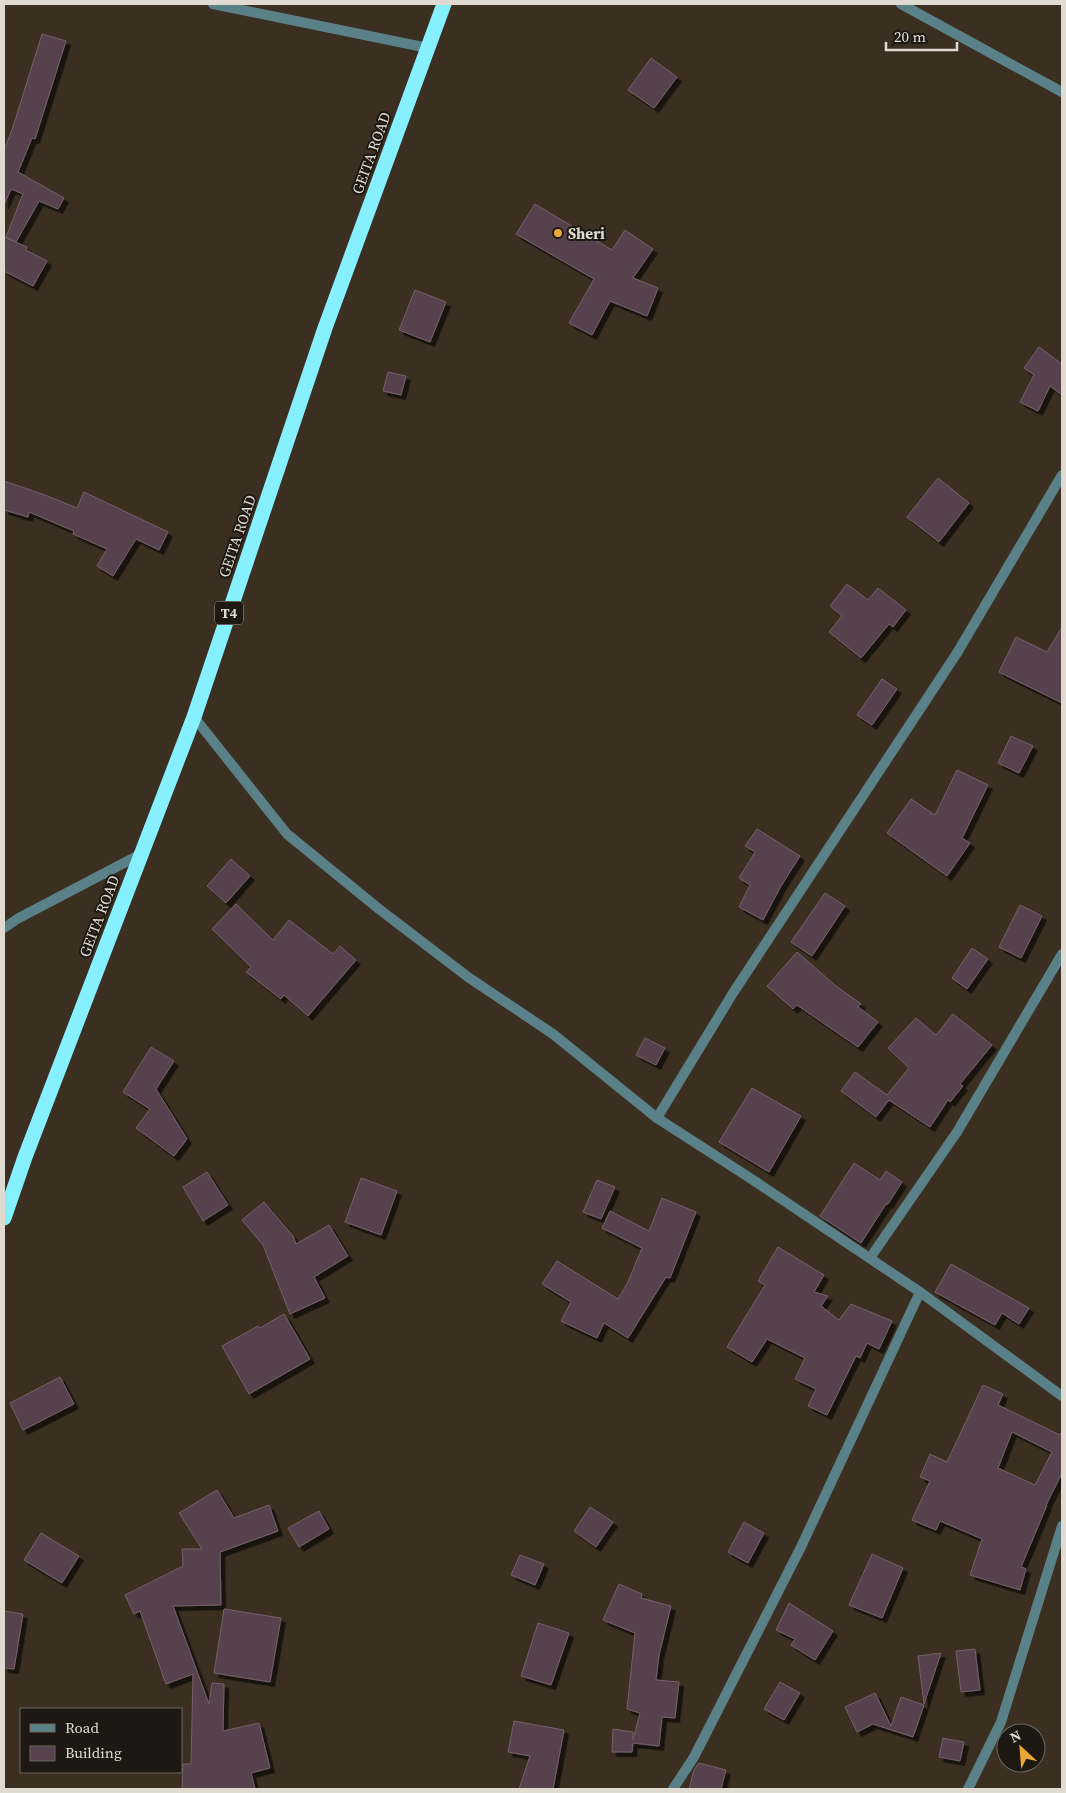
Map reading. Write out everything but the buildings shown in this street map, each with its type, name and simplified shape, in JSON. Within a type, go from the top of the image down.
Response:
[{"type":"highway","name":"GEITA ROAD","points":[[4,1218],[25,1157],[194,717],[325,328],[444,4]]},
{"type":"street","points":[[213,4],[428,48]]},
{"type":"street","points":[[908,5],[1062,92]]},
{"type":"street","points":[[657,1118],[733,993],[957,653],[1062,475]]},
{"type":"street","points":[[194,717],[287,834],[379,909],[468,976],[553,1034],[657,1118],[920,1292],[1062,1396]]},
{"type":"street","points":[[4,928],[17,919],[141,854]]},
{"type":"street","points":[[870,1258],[957,1132],[1062,954]]},
{"type":"street","points":[[673,1789],[694,1757],[801,1546],[920,1292]]},
{"type":"street","points":[[968,1789],[1001,1722],[1062,1526]]},
{"type":"place","name":"Sheri","points":[[558,233]]}]
